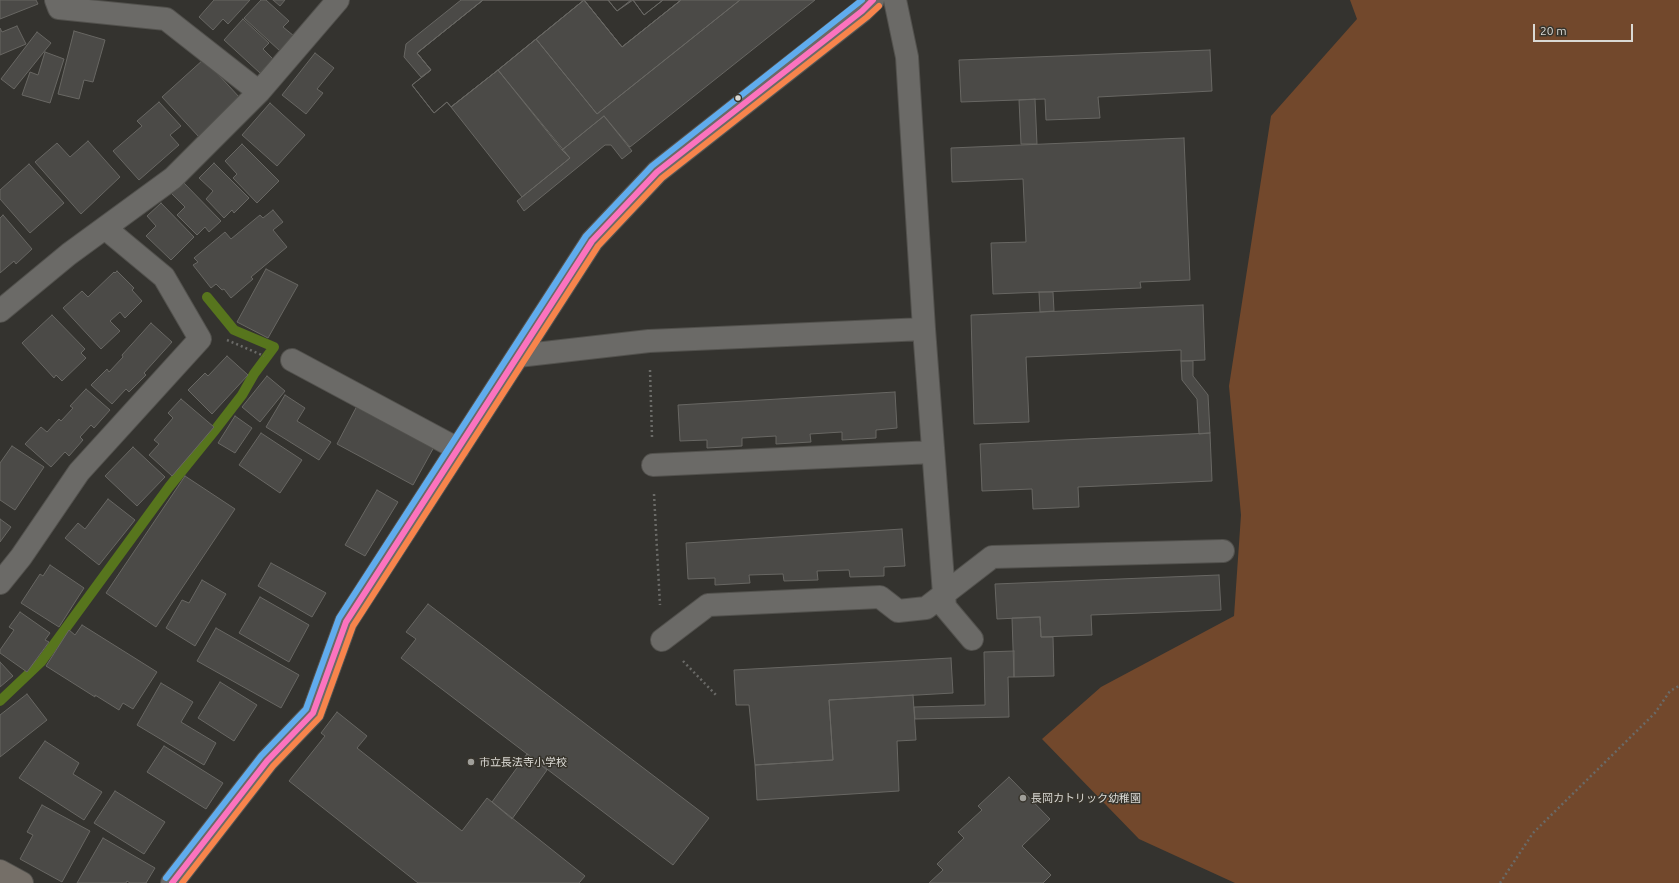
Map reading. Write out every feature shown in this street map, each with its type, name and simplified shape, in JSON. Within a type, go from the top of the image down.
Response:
[{"type":"main road","points":[[0,871],[22,883]]},
{"type":"street","points":[[56,0],[59,8],[166,19],[258,92]]},
{"type":"street","points":[[0,311],[69,254],[173,178],[258,92],[338,0]]},
{"type":"street","points":[[172,883],[268,761],[313,713],[346,622],[592,241],[656,172],[862,11],[873,0]]},
{"type":"street","points":[[895,0],[907,57],[924,329],[945,607],[972,639]]},
{"type":"street","points":[[0,583],[21,557],[79,472],[200,339],[164,277],[105,228]]},
{"type":"street","points":[[518,356],[649,341],[924,329]]},
{"type":"street","points":[[292,360],[458,449]]},
{"type":"street","points":[[653,465],[933,452]]},
{"type":"street","points":[[662,640],[708,605],[880,597],[898,611],[926,608],[992,557],[1223,552]]},
{"type":"path","points":[[200,339],[229,340],[276,361],[292,360]]},
{"type":"path","points":[[649,341],[653,465],[662,640],[716,695]]},
{"type":"path","points":[[1500,883],[1532,834],[1655,713],[1670,691],[1679,686]]},
{"type":"shaded area","points":[[1350,0],[1679,0],[1679,883],[1235,883],[1139,839],[1042,739],[1101,687],[1234,616],[1241,515],[1229,386],[1271,116],[1357,19]]},
{"type":"building","points":[[0,0],[36,0],[38,4],[0,19]]},
{"type":"building","points":[[214,0],[250,0],[228,24],[223,19],[213,30],[199,17]]},
{"type":"building","points":[[261,0],[266,0],[289,21],[283,27],[294,36],[280,51],[244,18]]},
{"type":"building","points":[[273,0],[285,0],[280,6]]},
{"type":"building","points":[[461,0],[483,0],[417,53],[431,70],[421,77],[404,57],[406,44]]},
{"type":"building","points":[[483,0],[584,0],[451,107],[447,102],[434,113],[412,85],[431,70],[417,53]]},
{"type":"building","points":[[483,0],[584,0],[451,107],[447,102],[434,113],[412,85],[431,70],[417,53]]},
{"type":"building","points":[[584,0],[608,0],[617,11],[633,0],[644,15],[663,0],[681,0],[622,47]]},
{"type":"building","points":[[584,0],[681,0],[622,47]]},
{"type":"building","points":[[584,0],[622,47],[681,0],[740,0],[597,114],[536,39]]},
{"type":"building","points":[[608,0],[631,0],[617,11]]},
{"type":"building","points":[[633,0],[663,0],[644,15]]},
{"type":"building","points":[[740,0],[815,0],[630,147],[604,116],[562,150],[498,70],[536,39],[597,114]]},
{"type":"building","points":[[243,19],[269,43],[263,49],[273,59],[260,73],[224,40]]},
{"type":"building","points":[[17,26],[26,44],[0,55],[0,28],[2,32]]},
{"type":"building","points":[[74,31],[105,40],[93,82],[84,80],[79,99],[58,94]]},
{"type":"building","points":[[37,32],[51,43],[14,89],[1,79]]},
{"type":"building","points":[[1210,50],[1212,91],[1098,97],[1100,118],[1046,120],[1045,99],[961,102],[959,60]]},
{"type":"building","points":[[45,52],[64,59],[50,103],[22,95],[30,72],[38,75]]},
{"type":"building","points":[[315,53],[334,68],[317,89],[323,93],[306,114],[282,95]]},
{"type":"building","points":[[204,59],[240,98],[199,137],[162,97]]},
{"type":"building","points":[[498,70],[570,158],[522,197],[451,107]]},
{"type":"building","points":[[1035,99],[1037,144],[1021,144],[1019,100]]},
{"type":"building","points":[[159,102],[181,126],[170,135],[179,145],[139,180],[113,151],[142,126],[137,121]]},
{"type":"building","points":[[270,103],[305,135],[277,166],[242,135]]},
{"type":"building","points":[[604,116],[632,151],[622,159],[611,145],[605,145],[524,211],[517,201],[570,158],[562,150]]},
{"type":"building","points":[[1184,138],[1190,280],[1140,282],[1141,288],[993,294],[991,243],[1026,242],[1023,179],[952,182],[951,148]]},
{"type":"building","points":[[88,141],[120,177],[81,214],[35,162],[57,143],[70,157]]},
{"type":"building","points":[[242,144],[279,181],[257,203],[233,178],[237,174],[225,161]]},
{"type":"building","points":[[214,163],[249,198],[234,213],[232,210],[224,218],[206,199],[213,191],[199,178]]},
{"type":"building","points":[[29,164],[64,203],[30,233],[0,199],[0,190]]},
{"type":"building","points":[[183,182],[221,221],[209,232],[205,227],[197,235],[177,215],[185,207],[171,193]]},
{"type":"building","points":[[161,203],[194,237],[171,260],[146,236],[156,226],[147,216]]},
{"type":"building","points":[[273,210],[283,222],[273,230],[287,247],[251,277],[253,279],[231,298],[224,289],[222,290],[216,284],[211,288],[193,265],[198,262],[194,258],[225,232],[231,239],[260,215],[263,218]]},
{"type":"building","points":[[3,215],[32,249],[16,264],[14,261],[0,273],[0,218]]},
{"type":"building","points":[[266,269],[298,285],[268,338],[237,322]]},
{"type":"building","points":[[117,271],[134,288],[132,290],[142,301],[125,318],[120,312],[110,321],[120,331],[101,349],[63,308],[82,291],[88,297],[114,272],[115,273]]},
{"type":"building","points":[[1039,292],[1053,292],[1054,311],[1040,312]]},
{"type":"building","points":[[1203,305],[1205,360],[1181,361],[1181,350],[1026,357],[1029,422],[974,424],[971,315]]},
{"type":"building","points":[[52,315],[85,349],[81,353],[86,358],[62,381],[56,375],[54,378],[22,343]]},
{"type":"building","points":[[151,323],[172,342],[144,373],[146,375],[129,392],[126,389],[112,404],[91,385],[107,369],[109,372]]},
{"type":"building","points":[[227,356],[248,375],[212,414],[188,390],[205,373],[208,376]]},
{"type":"building","points":[[1181,361],[1193,361],[1193,376],[1208,395],[1210,433],[1199,434],[1197,399],[1182,380]]},
{"type":"building","points":[[267,376],[285,391],[260,422],[242,407]]},
{"type":"building","points":[[86,389],[110,410],[94,428],[91,425],[80,437],[83,440],[69,456],[65,452],[51,467],[25,444],[41,427],[47,432],[59,419],[61,421],[73,408],[70,406]]},
{"type":"building","points":[[895,392],[897,428],[876,430],[876,438],[842,440],[842,432],[810,434],[811,442],[776,444],[776,436],[742,438],[742,446],[707,448],[707,440],[680,441],[678,405]]},
{"type":"building","points":[[285,395],[305,408],[297,421],[331,442],[319,460],[266,427]]},
{"type":"building","points":[[181,399],[214,427],[172,476],[149,455],[159,444],[154,440],[173,418],[168,413]]},
{"type":"building","points":[[357,406],[434,447],[413,485],[337,444]]},
{"type":"building","points":[[235,416],[252,428],[235,453],[218,443]]},
{"type":"building","points":[[261,433],[302,460],[280,493],[239,465]]},
{"type":"building","points":[[1210,433],[1212,481],[1078,487],[1079,507],[1033,509],[1032,489],[982,491],[980,444]]},
{"type":"building","points":[[12,446],[44,467],[15,510],[0,500],[0,463]]},
{"type":"building","points":[[133,447],[165,477],[137,506],[105,476]]},
{"type":"building","points":[[185,476],[235,509],[156,627],[106,593]]},
{"type":"building","points":[[377,490],[398,502],[365,556],[345,545]]},
{"type":"building","points":[[108,499],[135,520],[99,565],[65,538],[78,523],[85,529]]},
{"type":"building","points":[[0,519],[11,527],[0,542]]},
{"type":"building","points":[[902,529],[905,566],[884,567],[884,576],[850,577],[849,570],[817,571],[818,580],[784,581],[783,574],[749,575],[750,583],[715,585],[715,578],[688,579],[686,543]]},
{"type":"building","points":[[271,563],[326,593],[312,617],[258,586]]},
{"type":"building","points":[[50,565],[84,588],[59,627],[21,603],[40,574],[43,576]]},
{"type":"building","points":[[1219,575],[1221,610],[1091,615],[1092,635],[1041,637],[1040,617],[997,619],[995,584]]},
{"type":"building","points":[[202,580],[226,594],[195,646],[166,628],[182,600],[189,603]]},
{"type":"building","points":[[260,597],[309,625],[289,662],[239,633]]},
{"type":"building","points":[[428,604],[709,818],[673,865],[401,658],[416,639],[406,632]]},
{"type":"building","points":[[20,612],[50,633],[45,640],[49,642],[27,672],[0,653],[0,650],[14,630],[9,627]]},
{"type":"building","points":[[1040,617],[1041,637],[1053,637],[1054,676],[1014,677],[1012,618]]},
{"type":"building","points":[[82,625],[157,672],[133,709],[123,703],[119,710],[95,695],[95,697],[46,666],[69,630],[75,635]]},
{"type":"building","points":[[216,628],[299,675],[281,708],[197,661]]},
{"type":"building","points":[[1014,651],[1014,677],[1008,677],[1009,717],[915,719],[914,707],[985,705],[984,652]]},
{"type":"building","points":[[951,658],[953,693],[829,700],[833,760],[755,765],[749,705],[736,705],[734,670]]},
{"type":"building","points":[[0,662],[13,676],[0,687]]},
{"type":"building","points":[[220,682],[257,705],[234,741],[198,718]]},
{"type":"building","points":[[161,683],[193,702],[181,722],[216,743],[204,765],[137,725]]},
{"type":"building","points":[[27,694],[47,720],[0,757],[0,715]]},
{"type":"building","points":[[913,695],[916,740],[897,741],[899,791],[757,800],[755,765],[833,760],[829,700]]},
{"type":"building","points":[[337,712],[367,736],[357,748],[462,831],[487,798],[585,876],[579,883],[418,883],[289,781],[325,736],[321,733]]},
{"type":"building","points":[[45,741],[79,763],[73,774],[102,792],[84,820],[19,778]]},
{"type":"building","points":[[164,746],[223,783],[206,809],[147,772]]},
{"type":"building","points":[[527,754],[547,770],[512,819],[492,802]]},
{"type":"building","points":[[1009,777],[1050,819],[1022,846],[1051,875],[1043,883],[929,883],[943,870],[937,864],[964,838],[958,832],[982,810],[978,806]]},
{"type":"building","points":[[115,791],[165,822],[144,854],[94,823]]},
{"type":"building","points":[[42,805],[90,831],[62,882],[20,859],[33,835],[27,832]]},
{"type":"building","points":[[103,838],[155,868],[146,883],[130,883],[127,881],[126,883],[77,883]]},
{"type":"waterway","points":[[0,701],[41,662],[169,487],[242,395],[254,374],[274,347],[234,330],[207,297]]},
{"type":"transit line","points":[[166,878],[261,756],[306,709],[339,618],[586,236],[652,166],[862,0]]},
{"type":"transit line","points":[[172,883],[267,761],[313,713],[346,622],[592,241],[657,172],[862,11],[873,0]]},
{"type":"transit line","points":[[182,883],[273,766],[320,717],[353,626],[598,246],[662,178],[879,6]]},
{"type":"place","name":"市立長法寺小学校","points":[[471,762]]},
{"type":"place","name":"長岡カトリック幼稚園","points":[[1023,798]]}]
